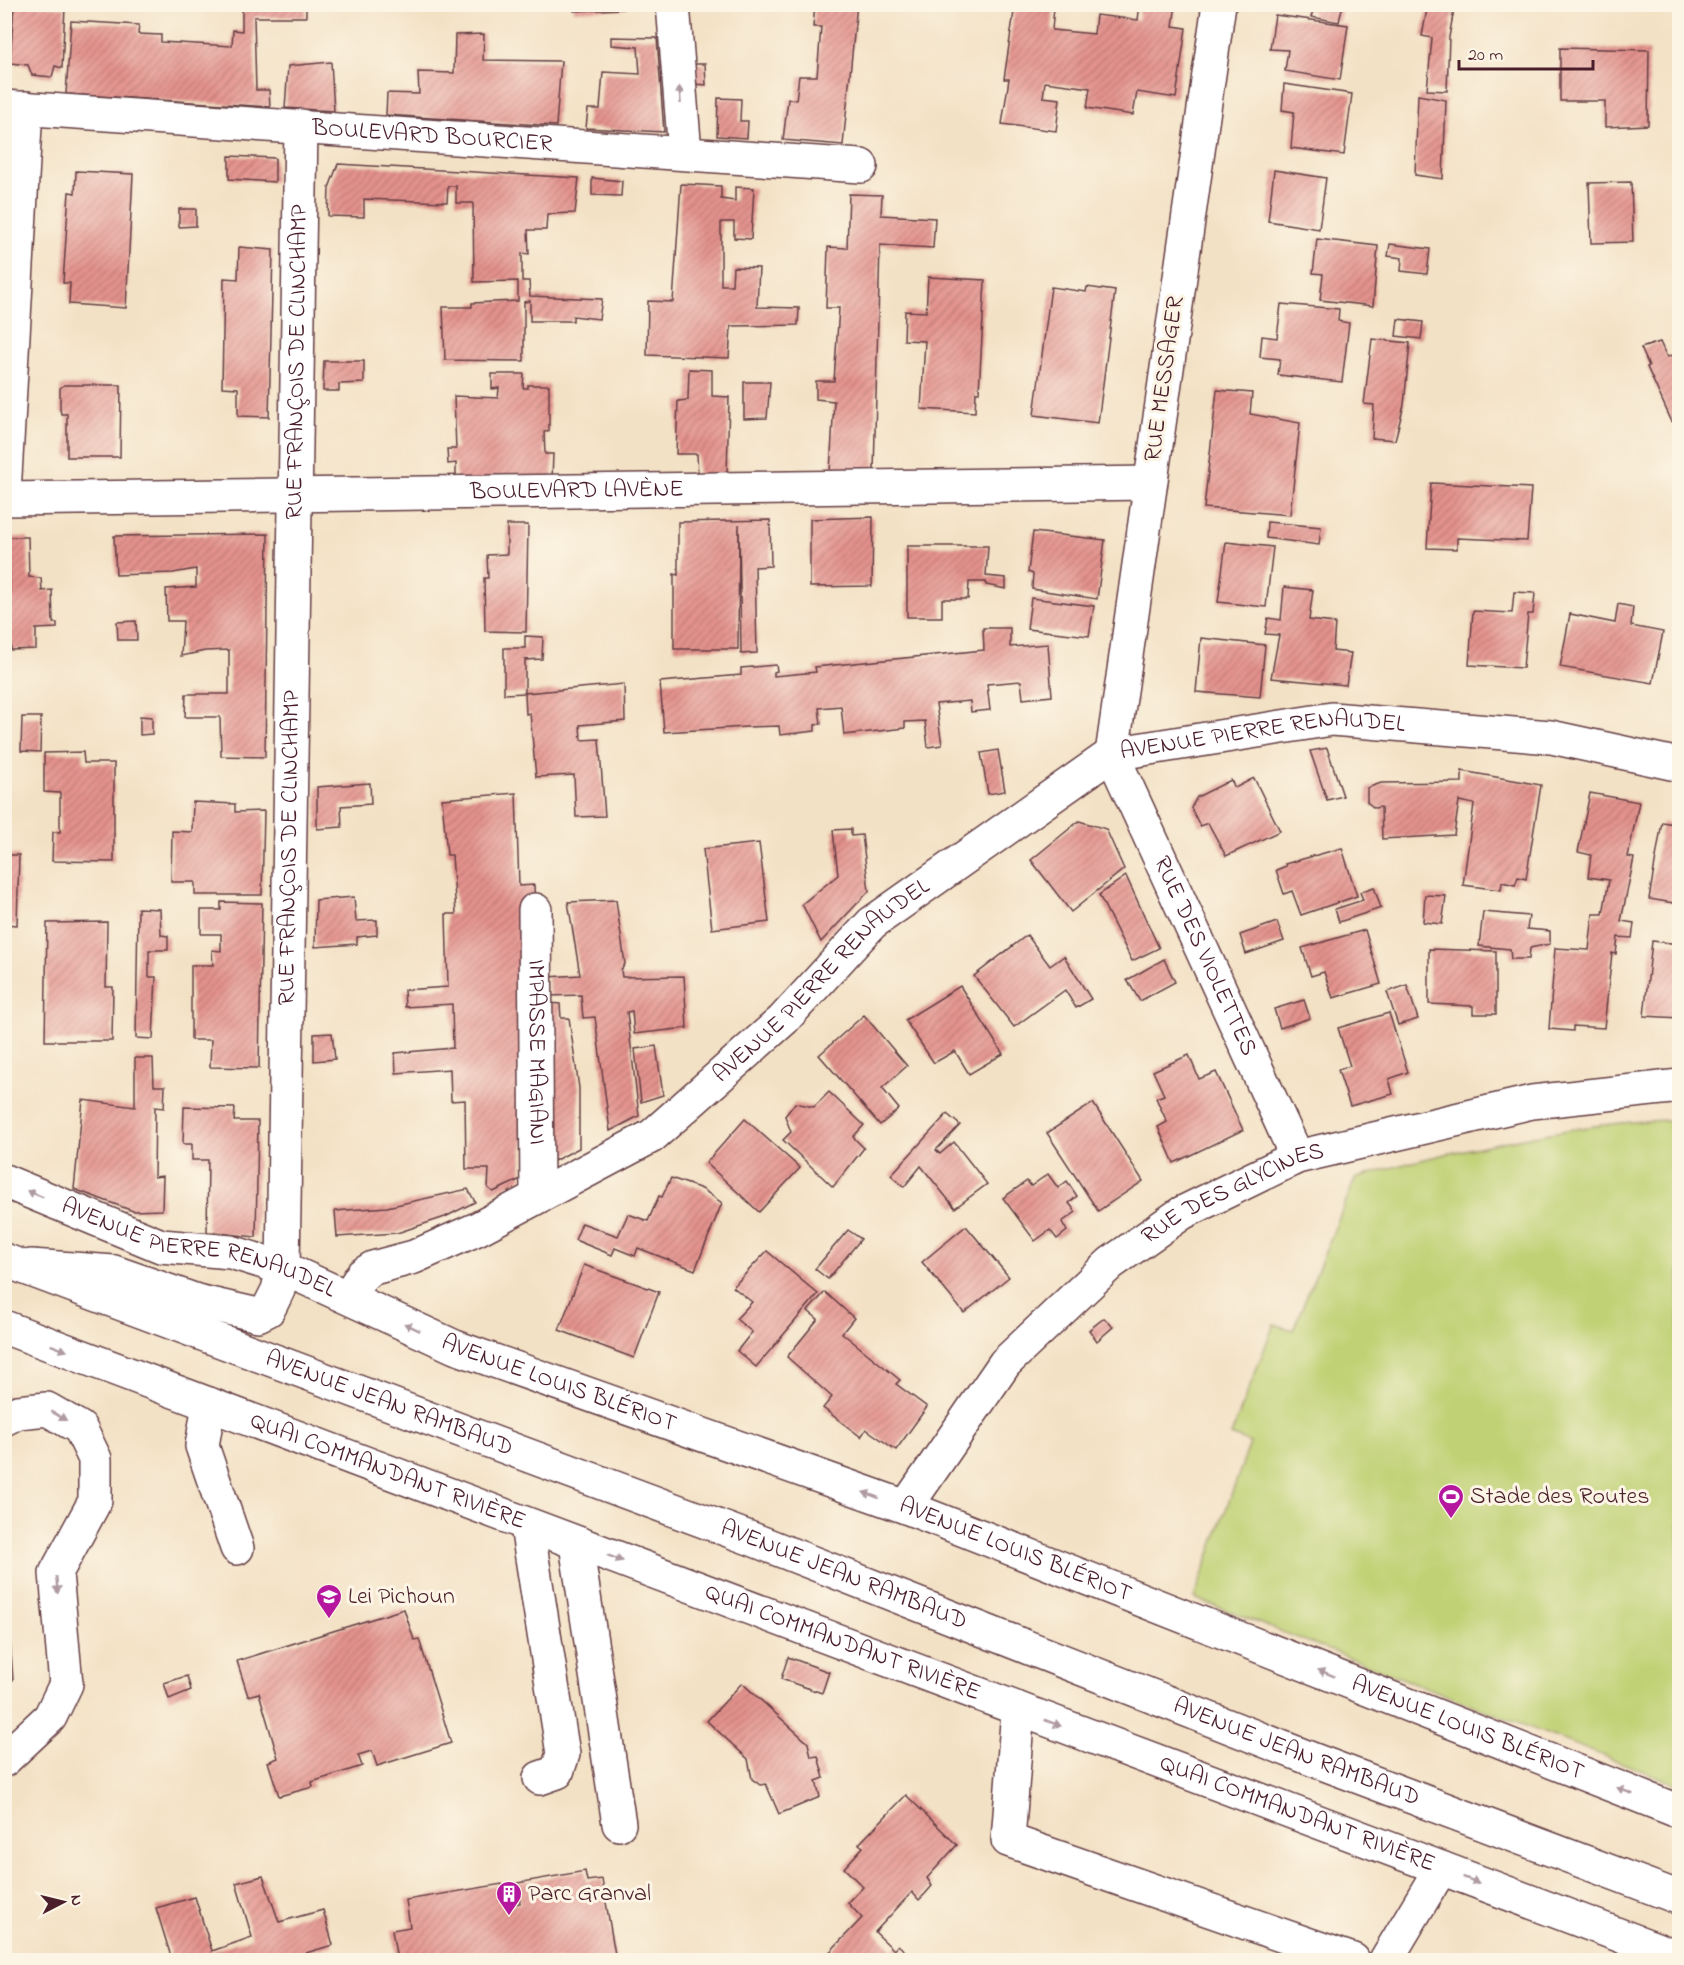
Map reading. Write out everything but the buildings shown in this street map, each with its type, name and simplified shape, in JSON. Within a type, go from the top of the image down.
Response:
[{"type":"street","points":[[674,4],[685,153]]},
{"type":"street","name":"RUE MESSAGER","points":[[1112,754],[1219,4]]},
{"type":"street","points":[[4,493],[15,107]]},
{"type":"street","name":"BOULEVARD BOURCIER","points":[[15,107],[861,166]]},
{"type":"street","name":"RUE FRANÇOIS DE CLINCHAMP","points":[[11,1262],[114,1272],[197,1301],[258,1315],[268,1310],[278,1290],[283,1268],[301,126]]},
{"type":"street","name":"BOULEVARD LAVÈNE","points":[[4,499],[1150,483]]},
{"type":"street","name":"AVENUE PIERRE RENAUDEL","points":[[4,1181],[161,1246],[231,1252],[283,1268],[348,1297],[362,1275],[374,1268],[414,1257],[477,1229],[652,1136],[783,1020],[872,923],[1112,754],[1332,719],[1551,737],[1680,765]]},
{"type":"street","name":"RUE DES VIOLETTES","points":[[1112,754],[1297,1157]]},
{"type":"street","name":"IMPASSE MAGIANI","points":[[535,910],[537,1196]]},
{"type":"street","name":"RUE DES GLYCINES","points":[[906,1507],[1005,1364],[1111,1263],[1182,1213],[1297,1157],[1532,1102],[1680,1086]]},
{"type":"street","name":"AVENUE JEAN RAMBAUD","points":[[11,1262],[752,1539],[1314,1760],[1680,1898]]},
{"type":"street","name":"AVENUE LOUIS BLÉRIOT","points":[[348,1297],[455,1347],[906,1507],[1680,1812]]},
{"type":"street","name":"QUAI COMMANDANT RIVIÈRE","points":[[4,1327],[526,1526],[1680,1958]]},
{"type":"street","points":[[209,1404],[202,1446],[237,1548]]},
{"type":"street","points":[[4,1419],[18,1412],[47,1409],[80,1428],[95,1459],[95,1501],[77,1530],[56,1573],[66,1684],[50,1718],[4,1760]]},
{"type":"street","points":[[526,1526],[563,1754],[557,1772],[540,1778]]},
{"type":"street","points":[[576,1544],[619,1824]]},
{"type":"street","points":[[1018,1709],[1008,1840],[1353,1960]]},
{"type":"street","points":[[1386,1960],[1441,1868]]},
{"type":"green space","name":"Stade des Routes","points":[[1679,1120],[1679,1785],[1194,1598],[1250,1443],[1231,1435],[1274,1324],[1293,1330],[1355,1179],[1426,1159],[1543,1134],[1610,1124]]},
{"type":"place","name":"Stade des Routes","points":[[1451,1520]]},
{"type":"place","name":"Lei Pichoun","points":[[329,1620]]},
{"type":"place","name":"Parc Granval","points":[[509,1917]]}]
